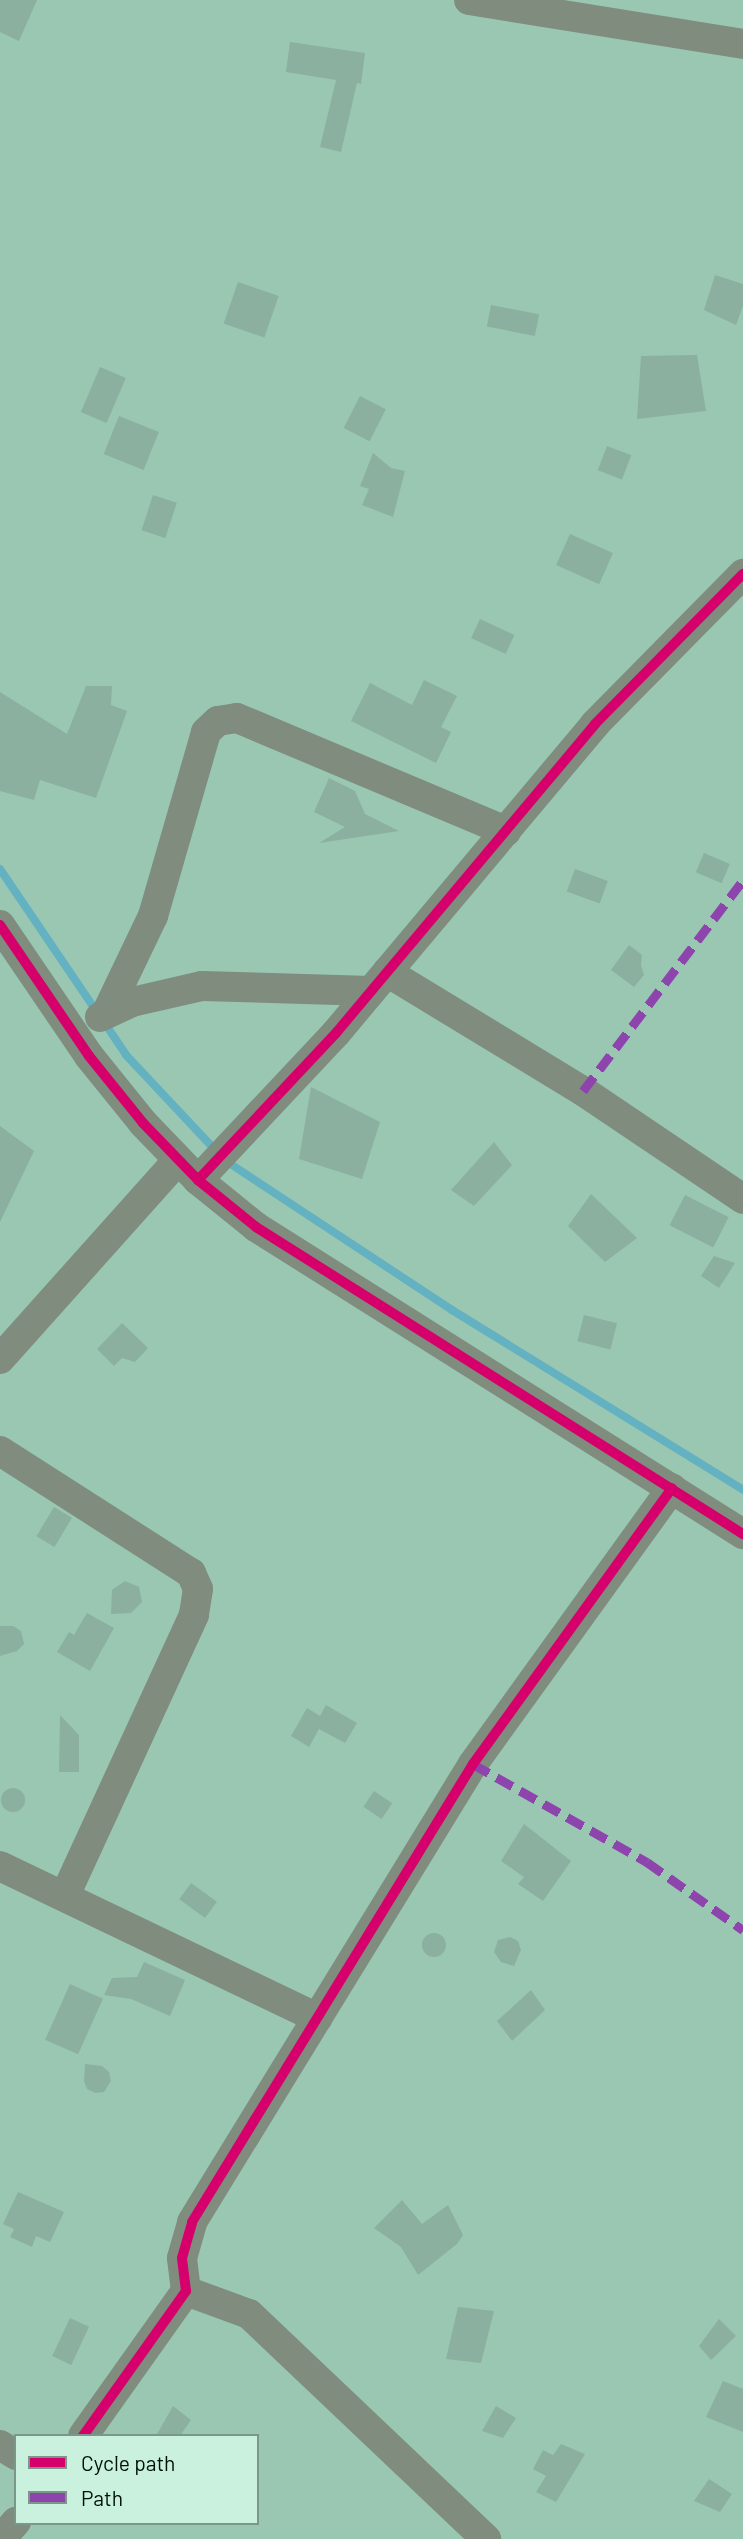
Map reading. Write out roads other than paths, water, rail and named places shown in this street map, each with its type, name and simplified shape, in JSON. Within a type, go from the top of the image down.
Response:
[{"type":"street","points":[[470,0],[743,44]]},
{"type":"street","points":[[0,1359],[379,981],[595,724],[743,574]]},
{"type":"street","points":[[106,1014],[153,916],[206,732],[218,721],[237,718],[506,831]]},
{"type":"street","points":[[0,925],[71,1030],[143,1123],[188,1170],[256,1227],[743,1534]]},
{"type":"street","points":[[71,1030],[132,1002],[202,986],[379,981],[583,1091],[743,1199]]},
{"type":"street","points":[[0,1451],[191,1573],[198,1589],[194,1615],[65,1895]]},
{"type":"street","points":[[84,2434],[186,2291],[182,2258],[192,2222],[473,1764],[672,1488]]},
{"type":"street","points":[[0,1866],[317,2018]]},
{"type":"street","points":[[186,2291],[249,2314],[486,2539]]},
{"type":"street","points":[[1,2539],[14,2524]]},
{"type":"waterway","points":[[0,869],[96,1011]]},
{"type":"waterway","points":[[104,1022],[126,1055],[217,1152]]},
{"type":"waterway","points":[[226,1161],[452,1310],[743,1490]]}]
